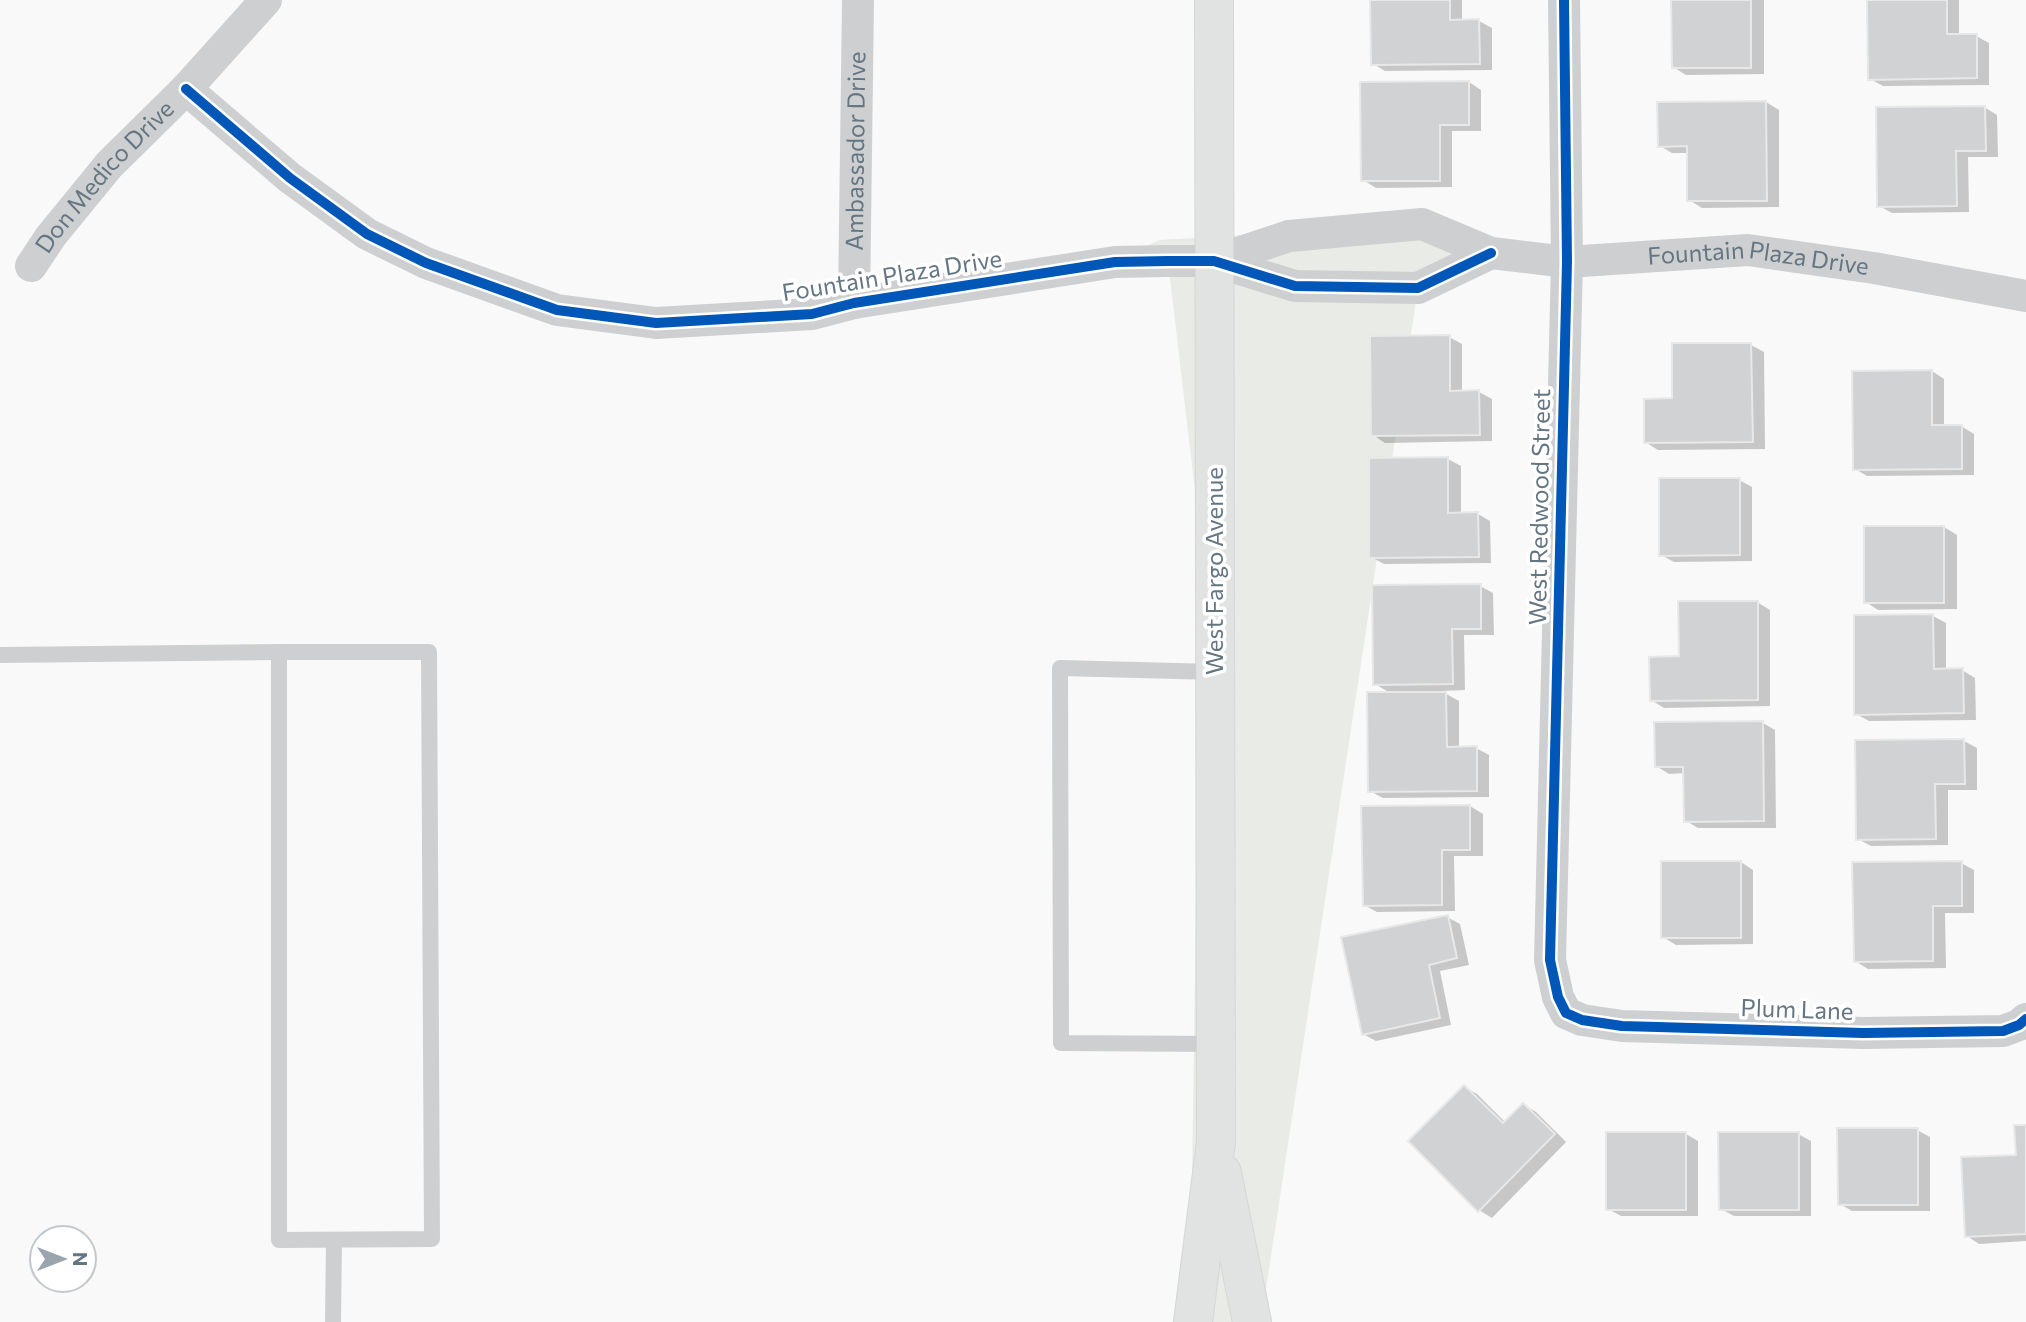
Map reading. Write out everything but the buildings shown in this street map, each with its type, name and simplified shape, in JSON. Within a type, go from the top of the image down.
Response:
[{"type":"main road","name":"West Fargo Avenue","points":[[1193,1322],[1216,1142],[1214,0]]},
{"type":"main road","name":"West Fargo Avenue","points":[[1216,1142],[1252,1322]]},
{"type":"street","name":"Don Medico Drive","points":[[31,266],[51,236],[109,165],[186,89],[265,0]]},
{"type":"street","name":"Ambassador Drive","points":[[854,303],[858,0]]},
{"type":"street","name":"West Redwood Street","points":[[1564,0],[1567,262],[1550,960],[1558,997],[1566,1013]]},
{"type":"street","name":"Fountain Plaza Drive","points":[[186,89],[290,178],[367,234],[426,263],[557,310],[656,323],[812,314],[854,303],[1115,262],[1214,261],[1295,286],[1418,288],[1491,253]]},
{"type":"street","name":"Fountain Plaza Drive","points":[[1214,261],[1289,236],[1422,224],[1491,253],[1567,262],[1748,250],[1874,268],[2026,296]]},
{"type":"street","name":"Plum Lane","points":[[1566,1013],[1582,1020],[1622,1026],[1863,1033],[2003,1031],[2026,1019]]},
{"type":"lane","points":[[0,655],[279,652],[429,652],[432,1239],[279,1240],[279,652]]},
{"type":"lane","points":[[1215,672],[1060,668],[1061,1043],[1216,1044]]},
{"type":"lane","points":[[333,1322],[334,1241]]},
{"type":"shaded area","points":[[1422,224],[1491,253],[1418,288],[1261,1322],[1190,1322],[1201,542],[1168,261],[1115,262],[1159,240]]},
{"type":"cycle path","points":[[1564,0],[1567,262],[1550,960],[1558,997],[1566,1013],[1582,1020],[1622,1026],[1863,1033],[2003,1031],[2026,1019]]},
{"type":"cycle path","points":[[186,89],[290,178],[367,234],[426,263],[557,310],[656,323],[812,314],[854,303],[1115,262],[1214,261],[1295,286],[1418,288],[1491,253]]}]
